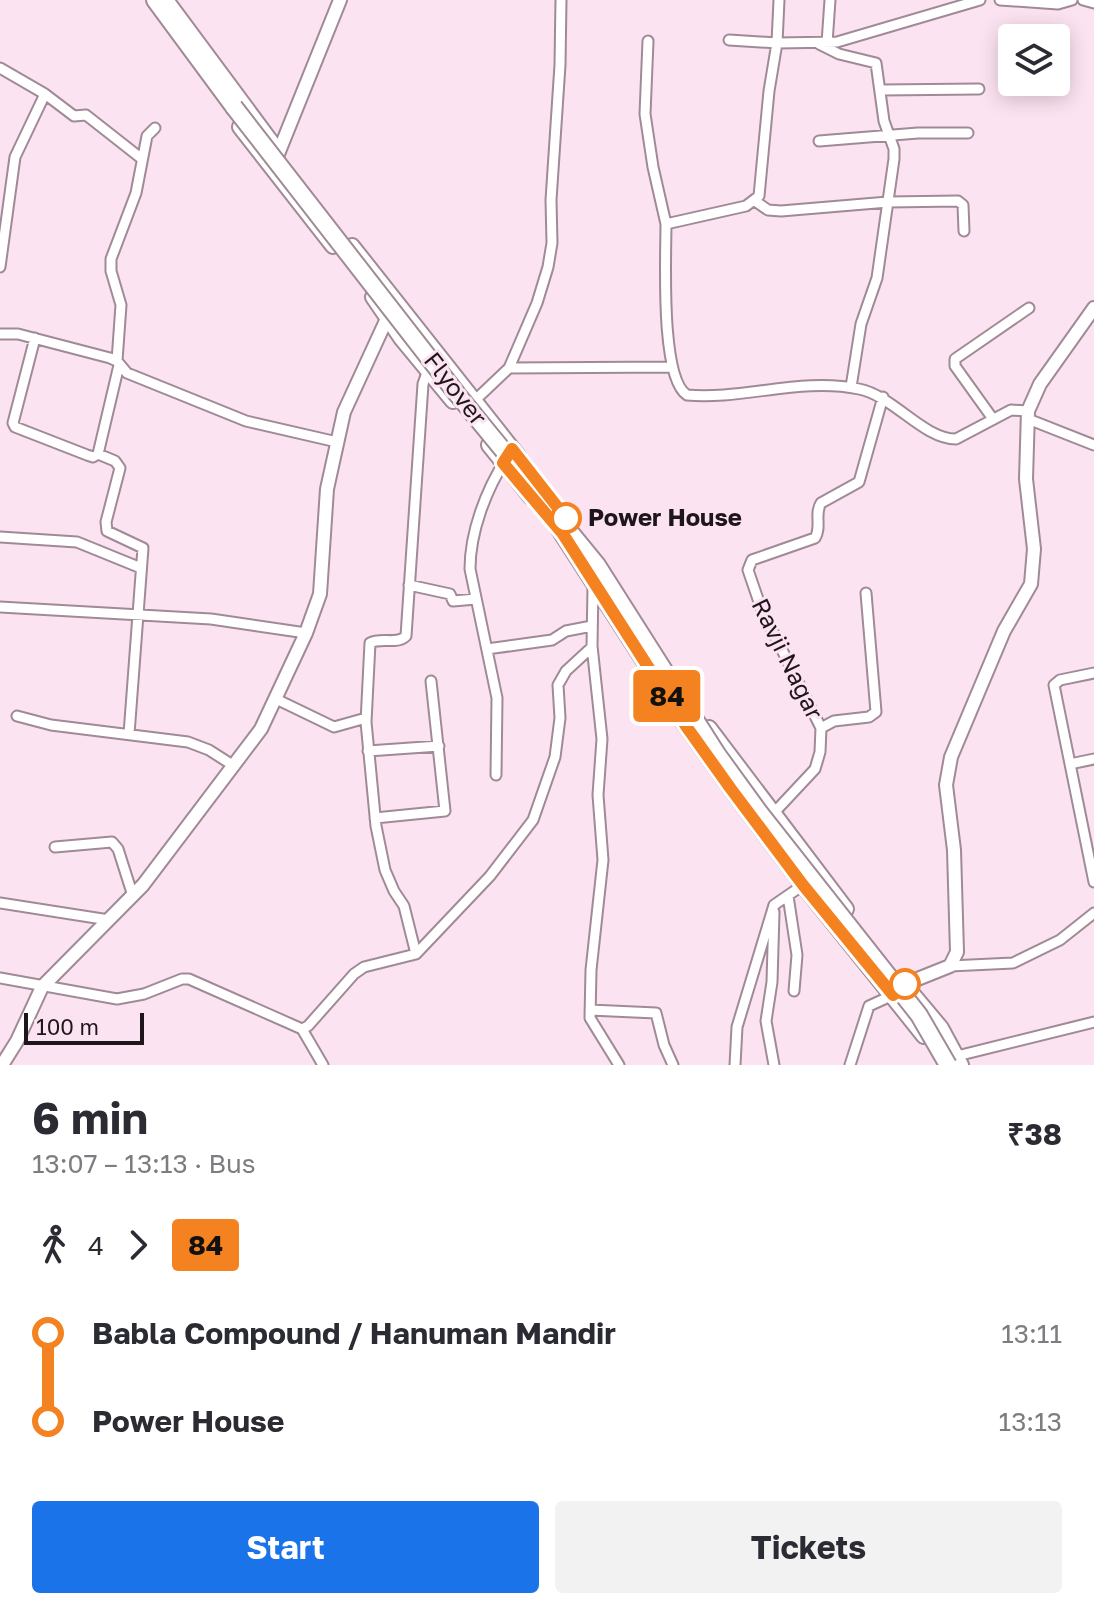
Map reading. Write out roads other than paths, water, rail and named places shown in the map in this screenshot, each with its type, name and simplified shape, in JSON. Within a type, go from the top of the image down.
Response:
[{"type":"highway","name":"Flyover","points":[[161,0],[232,98],[234,107],[457,394],[597,565],[717,754],[955,1062]]},
{"type":"main road","points":[[146,0],[271,168],[358,275],[387,318],[563,534],[686,726],[803,885],[899,990],[941,1028],[955,1062]]},
{"type":"main road","points":[[161,0],[606,570],[719,742],[818,873],[899,990],[939,1065]]},
{"type":"street","points":[[271,168],[340,0]]},
{"type":"street","points":[[462,413],[509,368],[537,303],[548,267],[552,243],[551,200],[562,0]]},
{"type":"street","points":[[666,224],[746,206],[755,201],[761,191],[779,0]]},
{"type":"street","points":[[823,43],[830,0]]},
{"type":"street","points":[[729,40],[823,43],[855,37],[980,0]]},
{"type":"street","points":[[1000,0],[1058,4],[1072,0]]},
{"type":"street","points":[[1083,0],[1094,3]]},
{"type":"street","points":[[648,41],[645,114],[666,224],[665,291],[672,367],[680,390],[687,395],[829,385],[851,387],[883,397],[926,428],[949,439],[956,439],[1011,410],[1094,445]]},
{"type":"street","points":[[823,43],[839,54],[876,63],[884,121],[894,149],[877,278],[861,324],[851,387]]},
{"type":"street","points":[[0,68],[45,94],[74,116],[86,115],[142,159]]},
{"type":"street","points":[[881,90],[979,89]]},
{"type":"street","points":[[0,267],[15,157],[45,94]]},
{"type":"street","points":[[35,338],[13,423],[15,427],[93,457],[98,454],[118,363],[121,305],[111,271],[111,259],[136,193],[147,136],[155,128]]},
{"type":"street","points":[[819,141],[968,133]]},
{"type":"street","points":[[755,201],[775,211],[888,202],[960,202],[963,205],[964,231]]},
{"type":"street","points":[[2,1065],[42,987],[133,896],[261,729],[306,633],[320,594],[327,489],[344,412],[396,302]]},
{"type":"street","points":[[993,419],[960,374],[955,359],[1029,308]]},
{"type":"street","points":[[950,966],[957,952],[954,850],[946,785],[951,757],[1004,631],[1031,584],[1034,549],[1026,479],[1028,415],[1040,384],[1094,308]]},
{"type":"street","points":[[0,335],[11,333],[35,338],[118,363],[127,373],[246,421],[337,442]]},
{"type":"street","points":[[416,954],[404,906],[385,870],[375,818],[366,718],[369,647],[374,640],[403,639],[423,384],[427,369],[438,354]]},
{"type":"street","points":[[509,368],[672,367]]},
{"type":"street","name":"Ravji Nagar","points":[[760,827],[815,769],[820,752],[821,728],[761,608],[749,581],[748,570],[752,560],[815,538],[819,530],[818,508],[821,503],[859,482],[883,397]]},
{"type":"street","points":[[496,775],[497,698],[470,556],[484,503],[512,449]]},
{"type":"street","points":[[98,454],[115,461],[120,468],[106,522],[107,531],[141,546],[143,551],[129,734]]},
{"type":"street","points":[[0,537],[77,542],[141,568]]},
{"type":"street","points":[[606,570],[594,581],[592,626],[602,739],[598,795],[603,860],[591,970],[590,1018],[619,1065]]},
{"type":"street","points":[[409,585],[450,594],[453,601],[476,599]]},
{"type":"street","points":[[821,728],[834,721],[869,717],[876,712],[866,593]]},
{"type":"street","points":[[0,607],[211,619],[306,633]]},
{"type":"street","points":[[487,649],[552,640],[566,631],[592,626]]},
{"type":"street","points":[[302,1029],[364,967],[416,954],[490,876],[533,820],[555,757],[560,718],[558,685],[566,671],[592,647]]},
{"type":"street","points":[[1094,673],[1060,680],[1054,685],[1091,852],[1094,882]]},
{"type":"street","points":[[375,818],[444,812],[431,681]]},
{"type":"street","points":[[276,699],[334,727],[366,718]]},
{"type":"street","points":[[17,716],[51,725],[188,742],[209,750],[234,766]]},
{"type":"street","points":[[368,751],[439,746]]},
{"type":"street","points":[[1070,764],[1094,759]]},
{"type":"street","points":[[55,847],[112,842],[118,849],[133,896]]},
{"type":"street","points":[[735,1065],[737,1027],[774,905],[818,873]]},
{"type":"street","points":[[788,896],[797,955],[794,991]]},
{"type":"street","points":[[0,903],[109,920]]},
{"type":"street","points":[[774,905],[772,982],[766,1021],[774,1065]]},
{"type":"street","points":[[853,1064],[869,1006],[950,966],[1013,963],[1060,940],[1094,913]]},
{"type":"street","points":[[0,978],[117,999],[144,994],[189,979],[302,1029],[323,1065]]},
{"type":"street","points":[[590,1010],[656,1013],[673,1065]]},
{"type":"street","points":[[955,1062],[1094,1022]]},
{"type":"place","name":"Power House","points":[[566,518]]}]
